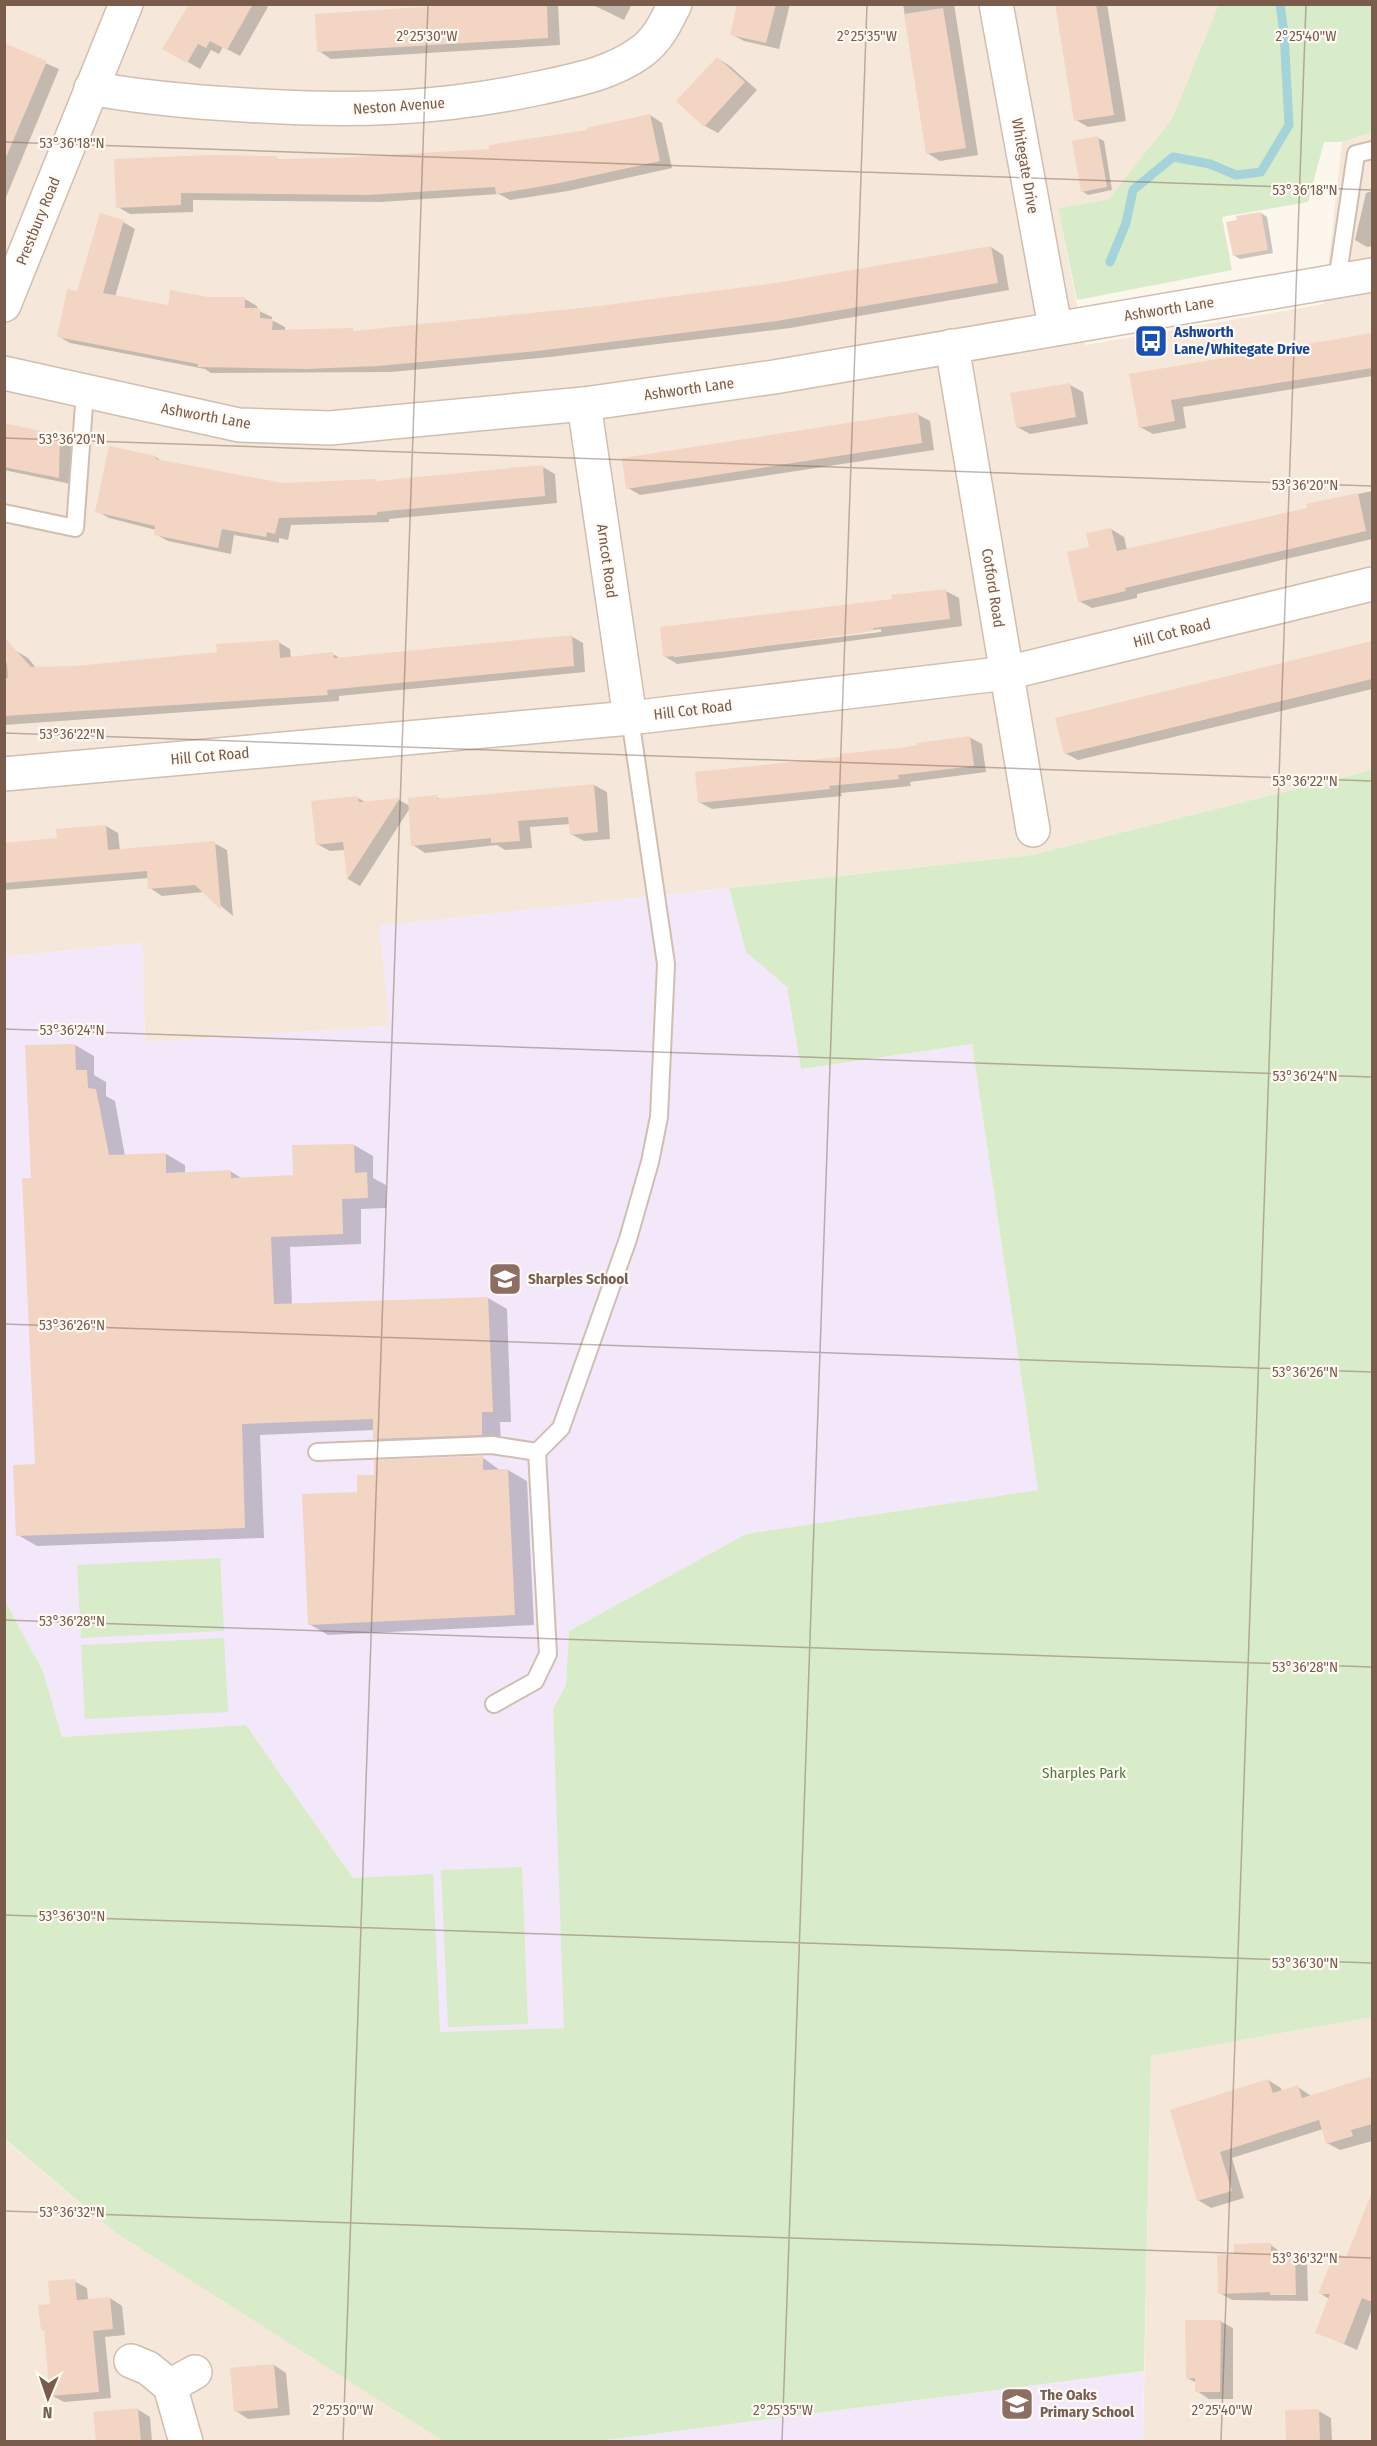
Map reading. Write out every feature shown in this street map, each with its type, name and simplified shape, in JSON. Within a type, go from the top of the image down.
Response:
[{"type":"street","name":"Prestbury Road","points":[[4,305],[126,4]]},
{"type":"street","name":"Neston Avenue","points":[[92,88],[150,99],[362,110],[428,106],[473,100],[586,78],[617,67],[643,51],[663,30],[675,4]]},
{"type":"street","name":"Whitegate Drive","points":[[996,4],[1054,327]]},
{"type":"street","name":"Ashworth Lane","points":[[4,373],[239,425],[330,428],[584,404],[774,377],[1372,274]]},
{"type":"street","name":"Cotford Road","points":[[952,346],[1033,830]]},
{"type":"street","name":"Arncot Road","points":[[584,404],[630,718]]},
{"type":"street","name":"Hill Cot Road","points":[[4,774],[630,718],[1007,673],[1372,584]]},
{"type":"street","points":[[131,2361],[182,2379],[186,2442]]},
{"type":"lane","points":[[1337,281],[1364,152]]},
{"type":"lane","points":[[4,513],[75,528],[85,391]]},
{"type":"lane","points":[[494,1704],[535,1681],[548,1654],[537,1452],[561,1428],[628,1239],[650,1162],[659,1117],[666,964],[630,718]]},
{"type":"lane","points":[[317,1452],[492,1445],[537,1452]]},
{"type":"shaded area","points":[[5,5],[1219,5],[1173,117],[1109,199],[1058,208],[1085,345],[1324,304],[1342,142],[1372,132],[1372,770],[1031,855],[380,926],[391,1026],[145,1042],[142,943],[5,957]]},
{"type":"shaded area","name":"Sharples School","points":[[729,888],[746,952],[787,987],[801,1069],[972,1044],[1038,1490],[746,1534],[569,1631],[566,1685],[553,1709],[565,2028],[359,2035],[353,1878],[246,1725],[62,1737],[43,1671],[5,1601],[4,957],[142,943],[145,1042],[390,1026],[379,926]]},
{"type":"shaded area","points":[[1372,2017],[1372,2441],[1143,2442],[1151,2056]]},
{"type":"shaded area","points":[[4,2139],[116,2233],[443,2441],[5,2441]]},
{"type":"shaded area","name":"The Oaks Primary School","points":[[1144,2371],[1143,2441],[599,2441]]},
{"type":"green space","points":[[1219,4],[1372,5],[1372,132],[1342,142],[1324,142],[1308,202],[1222,217],[1232,270],[1077,300],[1058,208],[1109,199],[1173,117]]},
{"type":"green space","name":"Sharples Park","points":[[1372,770],[1372,2017],[1151,2056],[1144,2371],[599,2441],[443,2441],[116,2233],[5,2139],[5,1601],[43,1671],[62,1737],[246,1725],[353,1878],[433,1874],[440,2032],[564,2028],[553,1709],[566,1685],[569,1631],[746,1534],[1038,1490],[972,1044],[801,1069],[787,987],[746,952],[729,888],[1031,855]]},
{"type":"green space","points":[[220,1558],[224,1631],[81,1638],[77,1565]]},
{"type":"green space","points":[[224,1638],[228,1712],[85,1719],[81,1645]]},
{"type":"green space","points":[[522,1867],[528,2024],[448,2027],[441,1870]]},
{"type":"building","points":[[189,4],[253,4],[227,50],[210,41],[206,48],[198,44],[187,63],[162,49]]},
{"type":"building","points":[[466,4],[547,4],[548,38],[317,52],[315,14]]},
{"type":"building","points":[[737,4],[776,4],[766,43],[730,35]]},
{"type":"building","points":[[1055,4],[1096,4],[1114,115],[1074,121]]},
{"type":"building","points":[[943,8],[966,148],[926,154],[904,14]]},
{"type":"building","points":[[4,43],[47,61],[4,162]]},
{"type":"building","points":[[717,57],[745,82],[704,127],[676,101]]},
{"type":"building","points":[[650,114],[660,161],[555,184],[496,194],[495,187],[368,195],[181,193],[181,205],[116,208],[114,159],[209,155],[277,156],[277,159],[336,158],[489,149],[489,145],[587,130],[586,128]]},
{"type":"building","points":[[1098,136],[1107,187],[1081,192],[1072,141]]},
{"type":"building","points":[[1261,212],[1268,250],[1233,256],[1226,222],[1237,220],[1236,216]]},
{"type":"building","points":[[100,213],[124,220],[103,293],[168,305],[170,290],[208,297],[245,297],[245,308],[260,308],[260,318],[273,319],[272,330],[353,328],[353,331],[591,307],[776,283],[991,246],[998,283],[777,321],[537,351],[378,366],[306,369],[198,367],[198,364],[57,337],[67,289],[77,291]]},
{"type":"building","points":[[1372,333],[1372,368],[1171,400],[1175,421],[1139,428],[1129,374]]},
{"type":"building","points":[[1070,383],[1076,417],[1016,428],[1010,393]]},
{"type":"building","points":[[918,412],[922,443],[626,489],[622,458]]},
{"type":"building","points":[[4,423],[60,435],[59,478],[4,467]]},
{"type":"building","points":[[109,446],[156,456],[156,459],[283,483],[376,479],[376,481],[543,465],[545,496],[377,512],[377,515],[279,518],[275,534],[267,532],[266,537],[222,529],[218,548],[154,535],[155,526],[95,512]]},
{"type":"building","points":[[1358,493],[1366,531],[1125,588],[1126,591],[1078,602],[1067,552],[1089,547],[1086,533],[1111,528],[1117,551],[1307,508],[1306,504]]},
{"type":"building","points":[[946,589],[950,619],[873,628],[873,631],[730,651],[663,657],[660,627],[892,599],[891,595]]},
{"type":"building","points":[[572,635],[574,666],[327,690],[328,695],[4,716],[4,678],[8,678],[5,638],[31,667],[76,666],[217,652],[216,644],[279,640],[280,658],[333,652],[334,658]]},
{"type":"building","points":[[1372,641],[1372,679],[1064,754],[1055,718]]},
{"type":"building","points":[[970,736],[974,766],[898,775],[899,779],[829,786],[830,789],[698,803],[695,772],[841,757],[840,754],[917,746],[916,743]]},
{"type":"building","points":[[594,784],[598,832],[570,835],[568,817],[518,821],[520,841],[491,843],[491,838],[411,846],[408,798],[437,795],[437,799]]},
{"type":"building","points":[[358,796],[359,802],[400,798],[347,880],[343,842],[316,845],[311,801]]},
{"type":"building","points":[[106,825],[108,850],[215,841],[221,910],[195,885],[148,889],[147,871],[4,883],[4,843],[57,838],[56,829]]},
{"type":"building","points":[[75,1044],[76,1070],[87,1070],[88,1088],[96,1089],[109,1155],[166,1153],[166,1173],[231,1170],[231,1178],[293,1175],[292,1145],[354,1144],[355,1173],[367,1172],[368,1198],[342,1199],[343,1234],[271,1237],[274,1304],[488,1297],[493,1412],[482,1412],[482,1435],[373,1439],[373,1419],[242,1424],[245,1528],[16,1536],[13,1465],[35,1464],[22,1178],[31,1178],[25,1045]]},
{"type":"building","points":[[483,1456],[483,1470],[508,1469],[515,1615],[308,1625],[302,1494],[357,1492],[357,1475],[374,1475],[374,1460]]},
{"type":"building","points":[[1372,2076],[1372,2124],[1351,2130],[1353,2136],[1326,2144],[1319,2120],[1220,2152],[1232,2191],[1197,2201],[1170,2110],[1268,2079],[1273,2093],[1298,2085],[1302,2098]]},
{"type":"building","points":[[1371,2195],[1372,2302],[1362,2298],[1344,2344],[1315,2333],[1330,2294],[1318,2294],[1335,2252],[1346,2257]]},
{"type":"building","points":[[1271,2243],[1271,2253],[1295,2253],[1296,2295],[1270,2295],[1270,2292],[1218,2294],[1217,2255],[1234,2254],[1234,2244]]},
{"type":"building","points":[[75,2279],[77,2300],[110,2297],[113,2329],[93,2331],[99,2392],[50,2396],[44,2329],[41,2330],[38,2305],[50,2304],[48,2281]]},
{"type":"building","points":[[1185,2320],[1221,2320],[1220,2392],[1195,2392],[1195,2378],[1186,2379]]},
{"type":"building","points":[[274,2364],[278,2408],[234,2412],[230,2368]]},
{"type":"building","points":[[138,2408],[141,2442],[96,2442],[93,2412]]},
{"type":"building","points":[[1319,2409],[1320,2442],[1286,2442],[1285,2410]]},
{"type":"waterway","points":[[1110,262],[1126,223],[1133,190],[1173,157],[1210,164],[1236,175],[1261,172],[1289,125],[1284,33],[1280,4]]},
{"type":"place","name":"Ashworth Lane/Whitegate Drive","points":[[1151,341]]},
{"type":"place","name":"Sharples School","points":[[505,1279]]},
{"type":"place","name":"The Oaks Primary School","points":[[1017,2404]]}]
